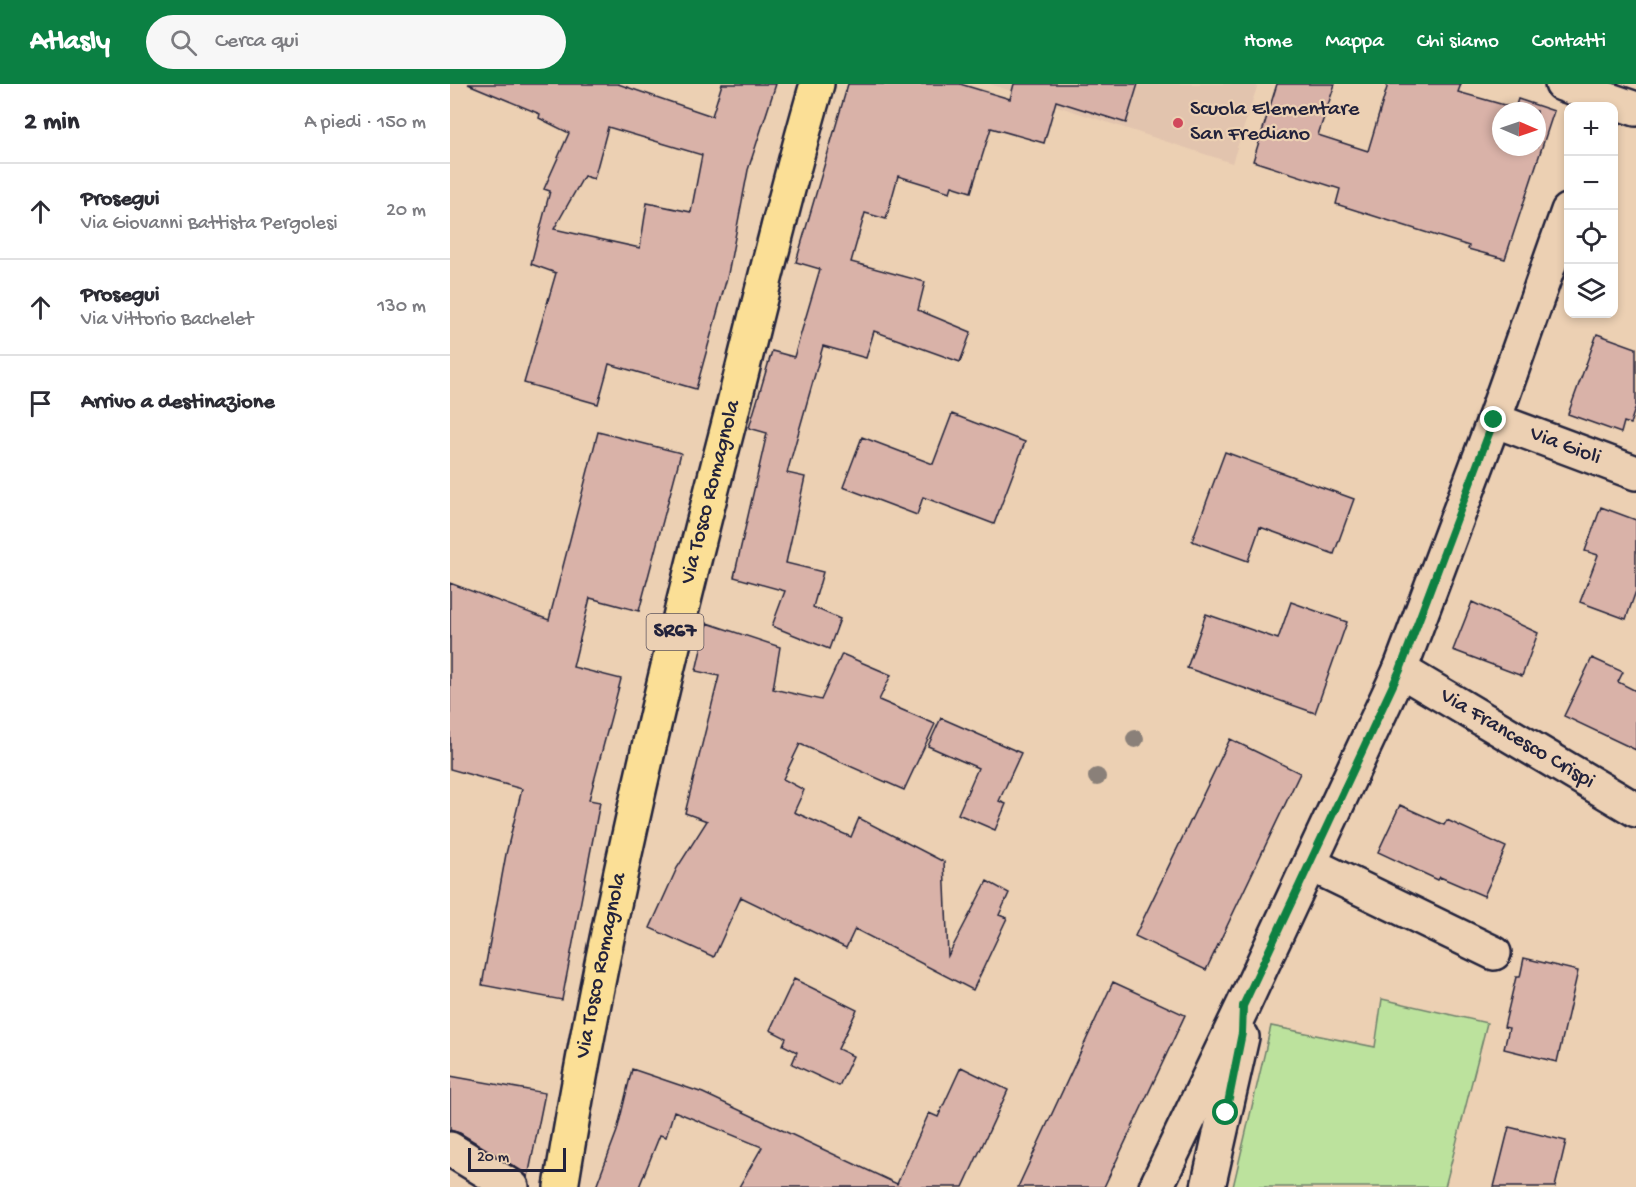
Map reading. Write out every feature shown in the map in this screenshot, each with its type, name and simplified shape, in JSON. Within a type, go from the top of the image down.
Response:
[{"type":"main road","name":"Via Tosco Romagnola","points":[[561,1187],[588,1034],[636,800],[677,623],[816,84]]},
{"type":"street","points":[[1562,84],[1609,102]]},
{"type":"street","points":[[1156,1187],[1400,670],[1564,225]]},
{"type":"street","name":"Via Gioli","points":[[1494,420],[1636,473]]},
{"type":"street","name":"Via Francesco Crispi","points":[[1400,670],[1636,810]]},
{"type":"street","points":[[1310,864],[1494,953]]},
{"type":"street","points":[[1208,1187],[1242,1033],[1243,1006]]},
{"type":"street","points":[[450,1149],[512,1187]]},
{"type":"shaded area","name":"Scuola Elementare San Frediano","points":[[990,84],[1258,84],[1232,163]]},
{"type":"green space","points":[[1382,999],[1487,1023],[1445,1187],[1233,1187],[1271,1026],[1375,1047]]},
{"type":"building","points":[[468,84],[618,84],[712,116],[722,84],[776,84],[748,170],[728,274],[696,389],[609,364],[598,404],[524,383],[556,273],[531,264],[550,191],[544,189],[569,133],[539,118],[540,114]],"holes":[[[608,127],[702,155],[691,212],[647,203],[640,248],[554,229],[584,176],[594,179]]]},
{"type":"building","points":[[848,84],[960,84],[1010,99],[1014,84],[1138,84],[1126,123],[1056,101],[1044,143],[991,128],[971,192],[952,186],[950,192],[898,176],[886,219],[865,213],[851,262],[925,282],[918,310],[971,332],[960,362],[874,331],[866,358],[823,346],[787,473],[805,477],[786,563],[823,572],[813,607],[840,619],[829,649],[772,626],[785,591],[734,577],[767,433],[749,428],[772,351],[794,357],[820,269],[796,262]]},
{"type":"building","points":[[1277,84],[1335,84],[1318,135],[1368,151],[1388,84],[1461,84],[1458,92],[1494,102],[1492,156],[1539,156],[1505,259],[1468,249],[1469,246],[1336,204],[1340,189],[1253,161]]},
{"type":"building","points":[[1546,108],[1554,111],[1546,135]]},
{"type":"building","points":[[1597,334],[1636,348],[1636,406],[1630,424],[1624,422],[1621,433],[1568,414]]},
{"type":"building","points":[[952,414],[1025,442],[994,524],[923,497],[917,515],[843,487],[862,437],[933,464]]},
{"type":"building","points":[[598,432],[681,453],[639,611],[590,598],[573,667],[621,679],[589,800],[600,802],[562,1000],[482,985],[506,854],[522,789],[450,769],[450,583],[549,620]]},
{"type":"building","points":[[1225,452],[1354,499],[1334,554],[1260,527],[1248,561],[1192,541]]},
{"type":"building","points":[[1601,507],[1636,520],[1636,591],[1626,619],[1580,602],[1598,555],[1585,551]]},
{"type":"building","points":[[1291,602],[1347,622],[1315,713],[1187,668],[1206,614],[1278,639]]},
{"type":"building","points":[[1472,602],[1538,633],[1522,676],[1453,650]]},
{"type":"building","points":[[707,623],[780,647],[773,689],[821,700],[842,654],[891,675],[879,700],[935,724],[904,790],[800,744],[783,779],[804,790],[794,812],[851,837],[859,818],[944,862],[948,956],[987,881],[1009,893],[999,915],[1007,918],[973,990],[855,929],[846,948],[741,897],[714,957],[650,928],[677,868],[707,821],[685,813],[719,676],[696,671]]},
{"type":"building","points":[[1592,658],[1623,672],[1618,682],[1636,691],[1636,750],[1564,716]]},
{"type":"building","points":[[941,718],[1021,753],[999,801],[1006,804],[995,830],[958,814],[978,768],[928,746]]},
{"type":"building","points":[[1230,739],[1300,773],[1206,970],[1135,936]]},
{"type":"building","points":[[1400,805],[1444,825],[1447,820],[1506,847],[1484,896],[1440,877],[1438,880],[1378,852]]},
{"type":"building","points":[[1524,958],[1578,971],[1557,1062],[1504,1049],[1509,1028],[1504,1027],[1516,977],[1520,977]]},
{"type":"building","points":[[794,979],[857,1010],[838,1049],[853,1056],[839,1086],[792,1064],[797,1052],[783,1045],[786,1038],[770,1030]]},
{"type":"building","points":[[1113,982],[1185,1015],[1104,1187],[1018,1187]]},
{"type":"building","points":[[961,1067],[1008,1090],[963,1187],[739,1187],[762,1147],[674,1111],[666,1137],[660,1135],[639,1187],[596,1187],[617,1131],[632,1069],[703,1093],[897,1184],[929,1113],[938,1117]]},
{"type":"building","points":[[450,1076],[545,1093],[528,1177],[460,1133],[450,1130]]},
{"type":"building","points":[[1509,1127],[1566,1141],[1555,1187],[1494,1187]]},
{"type":"place","name":"Scuola Elementare San Frediano","points":[[1178,123]]},
{"type":"route","points":[[1226,1113],[1242,1033],[1243,1006],[1400,670],[1494,420]]}]
